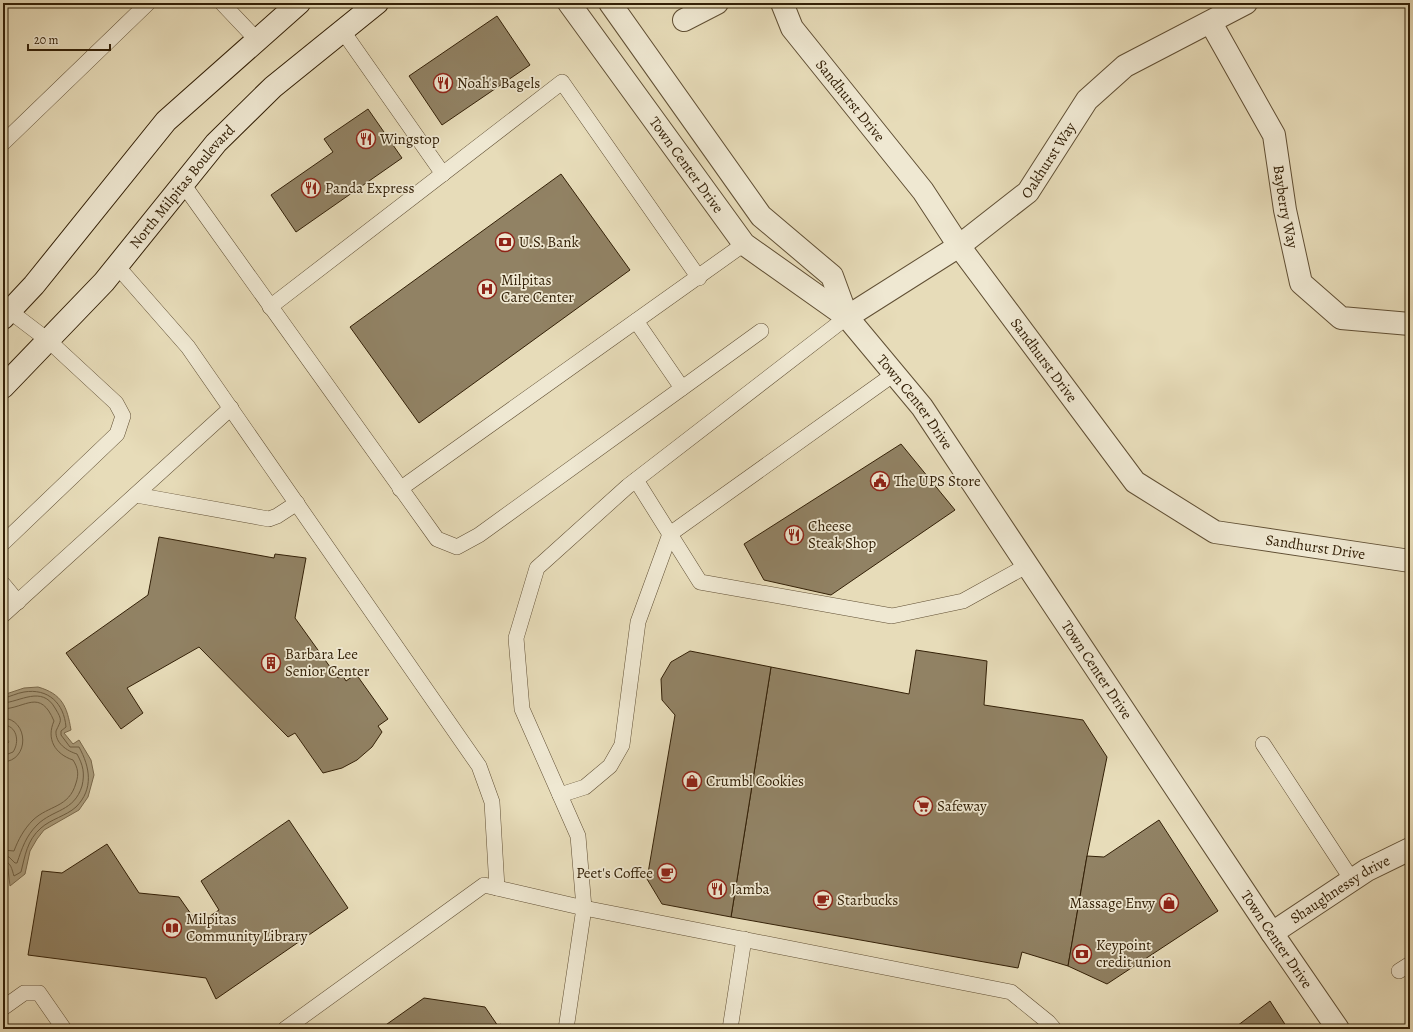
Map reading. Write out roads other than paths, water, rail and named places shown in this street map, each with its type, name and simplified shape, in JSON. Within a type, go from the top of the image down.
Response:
[{"type":"street","points":[[5,312],[110,193],[166,121],[299,3]]},
{"type":"street","name":"North Milpitas Boulevard","points":[[3,387],[49,341],[117,266],[216,143],[273,87],[377,3]]},
{"type":"street","name":"Town Center Drive","points":[[569,3],[744,244],[847,317],[922,407],[1272,933],[1338,1029]]},
{"type":"street","name":"Town Center Drive","points":[[610,3],[761,216],[832,276],[847,317]]},
{"type":"street","points":[[684,20],[717,3]]},
{"type":"street","name":"Sandhurst Drive","points":[[782,3],[792,28],[923,191],[959,246],[1135,482],[1215,532],[1410,561]]},
{"type":"street","name":"Oakhurst Way","points":[[847,317],[959,246],[1028,192],[1087,100],[1125,66],[1211,23],[1246,3]]},
{"type":"street","name":"Bayberry Way","points":[[1211,23],[1274,135],[1285,210],[1301,283],[1341,318],[1410,324]]},
{"type":"street","name":"Shaughnessy drive","points":[[1272,933],[1367,870],[1410,849]]},
{"type":"lane","points":[[3,143],[148,3]]},
{"type":"lane","points":[[222,3],[257,40]]},
{"type":"lane","points":[[342,30],[443,174]]},
{"type":"lane","points":[[270,307],[562,82],[699,278]]},
{"type":"lane","points":[[183,184],[436,539],[457,547],[479,535],[761,331]]},
{"type":"lane","points":[[400,489],[699,278],[744,244]]},
{"type":"lane","points":[[117,266],[188,347],[479,766],[492,802],[497,888]]},
{"type":"lane","points":[[3,543],[117,434],[122,416],[116,403],[49,341],[5,312]]},
{"type":"lane","points":[[566,1029],[584,908],[578,836],[522,709],[516,638],[537,568],[636,480],[847,317]]},
{"type":"lane","points":[[636,321],[682,388]]},
{"type":"lane","points":[[560,795],[585,787],[610,766],[622,745],[638,622],[670,534],[894,374]]},
{"type":"lane","points":[[3,615],[231,408]]},
{"type":"lane","points":[[636,480],[700,582],[892,616],[963,601],[1028,565]]},
{"type":"lane","points":[[136,494],[269,519],[277,516],[297,503]]},
{"type":"lane","points":[[3,584],[18,602]]},
{"type":"lane","points":[[1263,744],[1352,880]]},
{"type":"lane","points":[[285,1029],[484,885],[584,908],[1011,992],[1048,1022],[1054,1029]]},
{"type":"lane","points":[[730,1029],[744,939]]},
{"type":"lane","points":[[3,1008],[24,993],[39,994],[64,1029]]},
{"type":"water","points":[[38,687],[53,693],[62,702],[68,714],[71,730],[64,733],[73,744],[79,740],[91,760],[94,775],[88,797],[79,810],[44,830],[30,851],[25,874],[10,886],[8,869],[3,863],[3,748],[9,742],[3,732],[3,695],[24,688]]},
{"type":"place","name":"Noah's Bagels","points":[[443,83]]},
{"type":"place","name":"Wingstop","points":[[366,139]]},
{"type":"place","name":"Panda Express","points":[[311,188]]},
{"type":"place","name":"U.S. Bank","points":[[505,242]]},
{"type":"place","name":"Milpitas Care Center","points":[[487,289]]},
{"type":"place","name":"The UPS Store","points":[[880,481]]},
{"type":"place","name":"Cheese Steak Shop","points":[[794,535]]},
{"type":"place","name":"Barbara Lee Senior Center","points":[[271,663]]},
{"type":"place","name":"Crumbl Cookies","points":[[692,781]]},
{"type":"place","name":"Safeway","points":[[923,806]]},
{"type":"place","name":"Peet's Coffee","points":[[667,873]]},
{"type":"place","name":"Jamba","points":[[717,889]]},
{"type":"place","name":"Starbucks","points":[[823,900]]},
{"type":"place","name":"Massage Envy","points":[[1169,903]]},
{"type":"place","name":"Milpitas Community Library","points":[[172,928]]},
{"type":"place","name":"Keypoint credit union","points":[[1082,954]]}]
